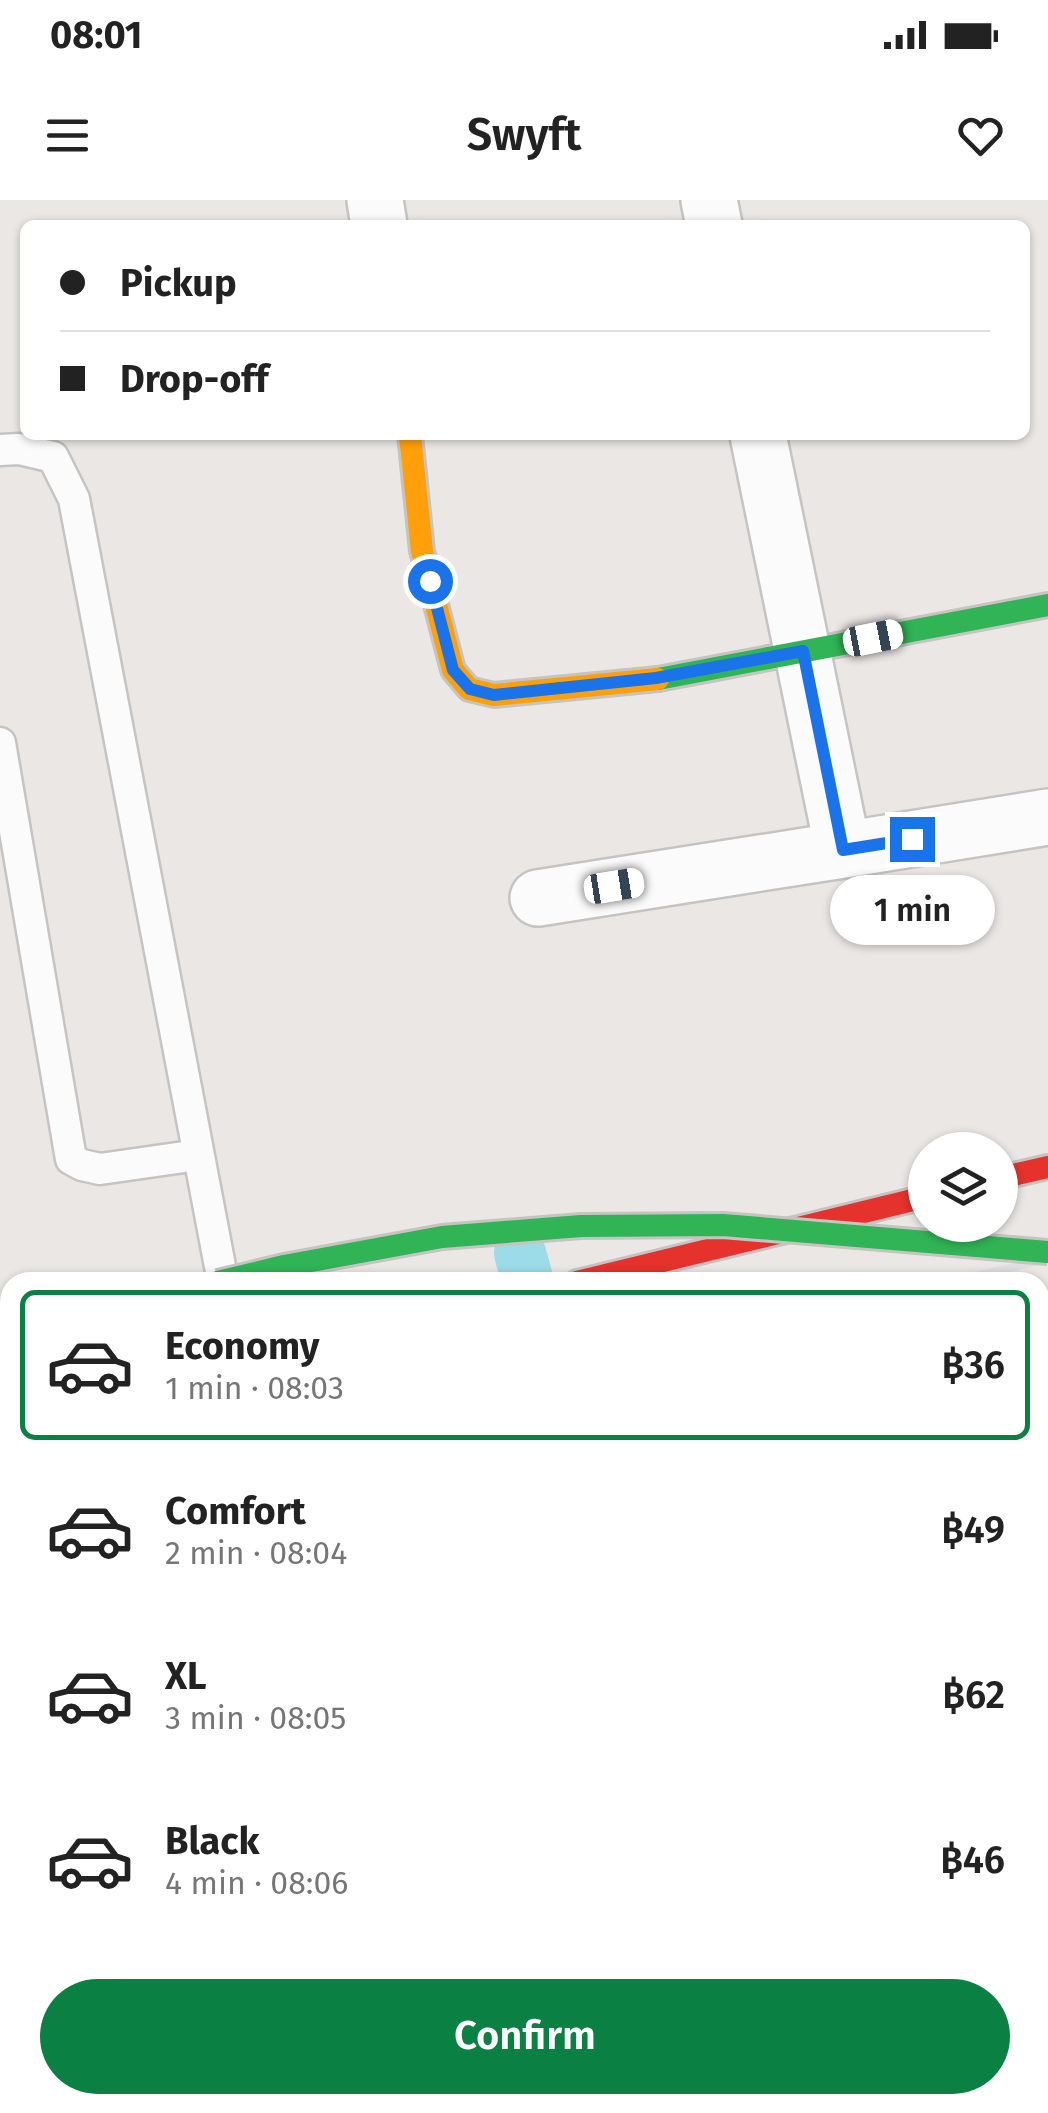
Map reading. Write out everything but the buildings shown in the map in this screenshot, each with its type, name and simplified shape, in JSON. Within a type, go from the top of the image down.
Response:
[{"type":"main road","points":[[411,440],[422,551],[453,670],[470,689],[494,695],[637,681],[1048,605]]},
{"type":"main road","points":[[1018,1174],[1048,1166]]},
{"type":"main road","points":[[621,1272],[908,1201]]},
{"type":"main road","points":[[260,1272],[442,1237],[581,1226],[723,1225],[1048,1252]]},
{"type":"street","points":[[759,440],[843,850]]},
{"type":"street","points":[[538,898],[1048,817]]},
{"type":"lane","points":[[0,450],[18,449],[53,457],[74,499],[219,1272]]},
{"type":"lane","points":[[1,751],[71,1159],[100,1170],[198,1156]]},
{"type":"waterway","points":[[520,1253],[525,1272]]},
{"type":"railway","points":[[993,1272],[1048,1259]]},
{"type":"traffic: fast","points":[[658,679],[1048,605]]},
{"type":"traffic: fast","points":[[259,1272],[442,1237],[581,1226],[723,1225],[1048,1252]]},
{"type":"traffic: slow","points":[[411,440],[422,551],[453,670],[469,689],[494,695],[658,679]]},
{"type":"traffic: jam","points":[[1018,1174],[1048,1167]]},
{"type":"traffic: jam","points":[[618,1272],[908,1201]]},
{"type":"route","points":[[430,581],[453,670],[470,689],[494,695],[656,678],[803,651],[843,850],[912,839]]}]
